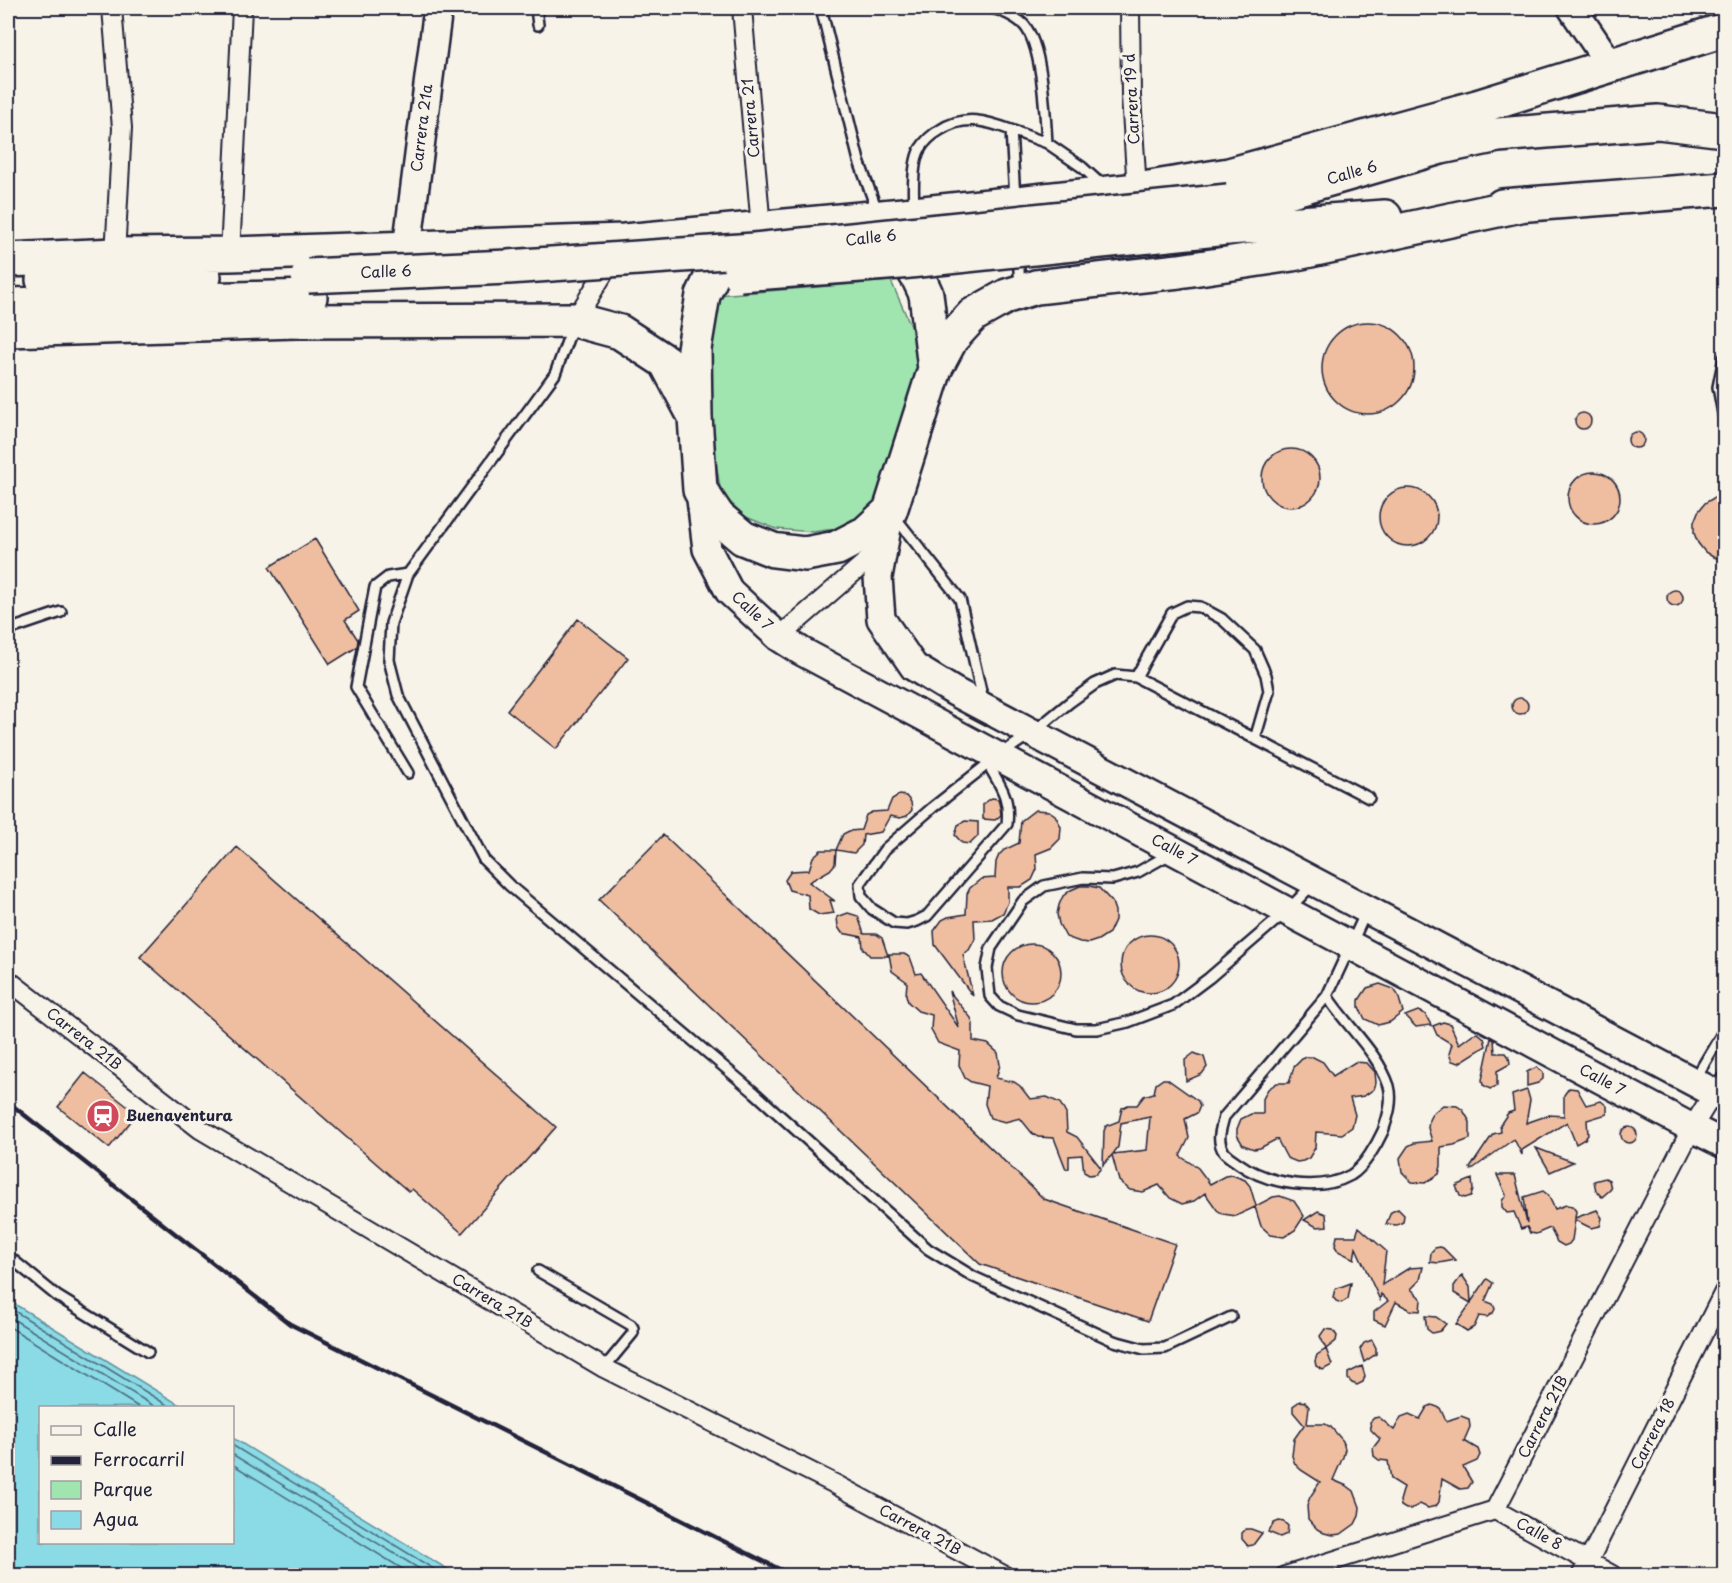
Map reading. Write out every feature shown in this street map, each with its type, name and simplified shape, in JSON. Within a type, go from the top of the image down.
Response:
[{"type":"highway","points":[[8,260],[624,241],[914,214],[1124,191],[1229,176],[1476,107],[1725,30]]},
{"type":"highway","points":[[1476,107],[1528,107],[1582,111],[1658,122]]},
{"type":"highway","name":"Calle 6","points":[[1227,214],[1288,191],[1441,147],[1498,135],[1658,122],[1725,130]]},
{"type":"highway","name":"Calle 6","points":[[8,305],[309,286],[508,267],[1227,214],[1435,213],[1725,189]]},
{"type":"highway","points":[[747,230],[703,295],[699,313],[694,349],[695,417],[700,490],[718,517],[743,538],[773,550],[805,554],[837,548],[867,533],[890,511],[935,369],[951,339],[973,315],[988,305],[1020,291],[1036,287],[1179,271],[1292,254],[1525,204]]},
{"type":"highway","points":[[879,217],[919,279],[926,294],[935,369]]},
{"type":"highway","name":"Calle 6","points":[[8,281],[309,286]]},
{"type":"highway","points":[[8,330],[296,321],[575,320],[620,332],[666,362],[695,417]]},
{"type":"main road","name":"Carrera 21a","points":[[406,248],[438,8]]},
{"type":"main road","points":[[1572,8],[1611,66]]},
{"type":"main road","name":"Calle 7","points":[[700,490],[707,549],[729,591],[779,637],[993,760],[1168,847],[1725,1144]]},
{"type":"main road","points":[[890,511],[878,577],[881,619],[914,667],[985,708],[1368,910],[1714,1086]]},
{"type":"street","points":[[112,8],[122,128],[116,255]]},
{"type":"street","points":[[230,254],[242,8]]},
{"type":"street","name":"Carrera 21","points":[[742,8],[747,230]]},
{"type":"street","name":"Carrera 19 d","points":[[1124,191],[1131,96],[1130,8]]},
{"type":"street","points":[[575,320],[624,241]]},
{"type":"street","points":[[779,637],[883,547]]},
{"type":"street","name":"Carrera 21B","points":[[8,980],[200,1129],[604,1368],[833,1483],[1005,1575]]},
{"type":"street","name":"Carrera 21B","points":[[1495,1510],[1714,1086]]},
{"type":"street","name":"Carrera 18","points":[[1585,1568],[1725,1292]]},
{"type":"street","points":[[1286,1575],[1495,1510]]},
{"type":"street","name":"Calle 8","points":[[1495,1510],[1585,1568],[1614,1575]]},
{"type":"lane","points":[[537,8],[538,25]]},
{"type":"lane","points":[[821,8],[859,160],[879,217]]},
{"type":"lane","points":[[991,8],[1000,10],[1024,26],[1035,47],[1043,87],[1047,143]]},
{"type":"lane","points":[[914,214],[913,185],[920,149],[931,135],[948,124],[967,119],[989,122],[1047,143],[1082,167],[1124,191]]},
{"type":"lane","points":[[1011,130],[1020,291]]},
{"type":"lane","points":[[575,320],[555,374],[408,574],[391,623],[389,660],[398,695],[484,860],[510,886],[755,1093],[928,1249],[974,1277],[1114,1341],[1144,1349],[1165,1348],[1231,1317]]},
{"type":"lane","points":[[1725,358],[1718,387],[1725,419]]},
{"type":"lane","points":[[890,511],[960,599],[985,708]]},
{"type":"lane","points":[[408,574],[388,577],[375,587],[356,687],[408,773]]},
{"type":"lane","points":[[1136,677],[1172,614],[1187,606],[1200,607],[1222,619],[1255,650],[1266,675],[1269,691],[1255,739]]},
{"type":"lane","points":[[8,630],[61,612]]},
{"type":"lane","points":[[993,760],[1009,806],[1007,824],[927,916],[907,924],[894,923],[872,909],[861,896],[860,884],[885,849],[993,760],[1095,684],[1116,675],[1136,677],[1369,798]]},
{"type":"lane","points":[[1168,847],[1163,858],[1138,872],[1113,879],[1083,878],[1044,886],[1023,902],[991,948],[987,968],[990,996],[999,1006],[1018,1015],[1076,1029],[1096,1029],[1128,1022],[1173,1005],[1209,978],[1287,911],[1315,882]]},
{"type":"lane","points":[[1327,996],[1376,1058],[1390,1088],[1389,1114],[1376,1147],[1352,1174],[1319,1185],[1276,1182],[1245,1168],[1224,1153],[1219,1138],[1224,1117],[1327,996],[1368,910]]},
{"type":"lane","points":[[1714,1086],[1725,1030]]},
{"type":"lane","points":[[8,1256],[57,1296],[148,1352]]},
{"type":"lane","points":[[538,1271],[631,1325],[633,1333],[604,1368]]},
{"type":"green space","points":[[891,281],[922,351],[875,507],[841,528],[813,532],[776,529],[746,517],[721,494],[705,394],[703,341],[717,295]]},
{"type":"water","points":[[8,1300],[181,1406],[39,1406],[39,1544],[234,1544],[234,1439],[457,1575],[8,1575]]},
{"type":"building","points":[[1368,322],[1385,326],[1400,336],[1410,351],[1414,368],[1410,385],[1400,400],[1385,410],[1368,414],[1351,410],[1336,400],[1326,385],[1322,368],[1326,351],[1336,336],[1351,326]]},
{"type":"building","points":[[1580,413],[1586,413],[1591,421],[1589,427],[1580,429],[1575,424],[1575,418]]},
{"type":"building","points":[[1633,432],[1639,432],[1644,440],[1642,446],[1633,448],[1628,443],[1628,437]]},
{"type":"building","points":[[1291,449],[1307,454],[1315,462],[1320,478],[1315,494],[1307,502],[1291,507],[1275,502],[1267,494],[1262,478],[1267,462],[1275,454]]},
{"type":"building","points":[[1589,472],[1599,472],[1613,479],[1620,498],[1613,517],[1599,524],[1589,524],[1579,520],[1572,513],[1568,503],[1568,493],[1572,483],[1579,476]]},
{"type":"building","points":[[1408,488],[1424,493],[1432,501],[1437,517],[1432,533],[1424,541],[1408,546],[1392,541],[1384,533],[1379,517],[1384,501],[1392,493]]},
{"type":"building","points":[[1725,496],[1725,560],[1705,552],[1694,533],[1694,522],[1705,503],[1715,497]]},
{"type":"building","points":[[315,539],[359,611],[345,620],[358,640],[357,647],[330,664],[269,567]]},
{"type":"building","points":[[1672,590],[1678,590],[1683,598],[1681,604],[1672,606],[1667,601],[1667,595]]},
{"type":"building","points":[[578,619],[628,658],[556,749],[507,710]]},
{"type":"building","points":[[1517,698],[1523,698],[1528,706],[1526,712],[1517,714],[1512,709],[1512,703]]},
{"type":"building","points":[[899,795],[906,796],[911,802],[912,810],[907,816],[900,818],[890,816],[881,832],[863,835],[862,845],[854,853],[836,850],[843,834],[861,830],[866,815],[872,812],[887,811],[892,799]]},
{"type":"building","points":[[992,798],[998,799],[1001,815],[995,820],[983,819],[983,804]]},
{"type":"building","points":[[1035,810],[1049,811],[1055,815],[1061,827],[1060,839],[1051,848],[1036,854],[1037,869],[1032,880],[1021,887],[1008,887],[1008,902],[1003,913],[992,919],[974,920],[975,939],[963,955],[973,996],[935,945],[934,931],[942,920],[966,914],[967,894],[970,888],[981,879],[995,878],[999,855],[1019,843],[1021,821]]},
{"type":"building","points":[[965,821],[978,822],[978,836],[970,844],[962,843],[955,835],[958,825]]},
{"type":"building","points":[[663,835],[1044,1199],[1175,1244],[1148,1321],[980,1264],[599,900]]},
{"type":"building","points":[[237,847],[556,1127],[462,1233],[412,1189],[409,1192],[140,957]]},
{"type":"building","points":[[821,850],[836,850],[835,864],[830,870],[809,882],[835,901],[830,900],[834,913],[819,915],[809,909],[808,895],[789,890],[785,880],[791,871],[809,870],[813,857]]},
{"type":"building","points":[[1080,886],[1099,888],[1112,902],[1115,911],[1115,920],[1109,933],[1089,943],[1066,937],[1057,914],[1063,896]]},
{"type":"building","points":[[848,913],[858,916],[864,934],[876,934],[882,938],[888,956],[870,956],[863,948],[862,937],[842,933],[838,927],[837,917]]},
{"type":"building","points":[[1150,935],[1166,940],[1174,948],[1179,964],[1174,980],[1166,988],[1150,993],[1134,988],[1126,980],[1121,964],[1126,948],[1134,940]]},
{"type":"building","points":[[1032,944],[1048,949],[1056,957],[1061,973],[1056,989],[1048,997],[1032,1002],[1016,997],[1008,989],[1003,973],[1008,957],[1016,949]]},
{"type":"building","points":[[889,954],[904,954],[910,957],[916,974],[921,973],[959,1028],[949,991],[971,1018],[973,1041],[988,1044],[998,1053],[1000,1065],[996,1078],[1014,1082],[1030,1099],[1047,1097],[1060,1103],[1066,1114],[1067,1132],[1077,1137],[1101,1168],[1096,1174],[1089,1175],[1084,1172],[1082,1155],[1069,1156],[1069,1168],[1066,1169],[1054,1138],[1038,1137],[1020,1118],[1005,1122],[990,1118],[985,1104],[987,1086],[965,1078],[959,1065],[960,1051],[938,1043],[931,1030],[932,1015],[918,1011],[908,1002],[907,982],[892,971]]},
{"type":"building","points":[[1380,984],[1394,989],[1403,1012],[1390,1022],[1378,1025],[1365,1019],[1359,1007],[1359,1000],[1367,988]]},
{"type":"building","points":[[1418,1011],[1425,1014],[1431,1025],[1416,1027],[1405,1016]]},
{"type":"building","points":[[1443,1022],[1450,1024],[1459,1044],[1478,1033],[1484,1038],[1486,1046],[1459,1063],[1452,1061],[1449,1054],[1452,1044],[1437,1035],[1433,1026]]},
{"type":"building","points":[[1491,1038],[1494,1040],[1495,1053],[1506,1053],[1510,1064],[1497,1071],[1497,1086],[1490,1089],[1483,1085],[1482,1080]]},
{"type":"building","points":[[1194,1053],[1204,1057],[1207,1067],[1202,1074],[1186,1081],[1185,1060]]},
{"type":"building","points":[[1307,1057],[1323,1062],[1333,1076],[1355,1062],[1367,1063],[1375,1072],[1374,1089],[1364,1096],[1350,1098],[1355,1115],[1352,1127],[1342,1134],[1316,1132],[1315,1148],[1309,1158],[1297,1162],[1287,1158],[1277,1139],[1260,1148],[1254,1149],[1243,1145],[1237,1135],[1241,1119],[1251,1114],[1263,1114],[1263,1099],[1268,1089],[1277,1083],[1289,1083],[1294,1067]]},
{"type":"building","points":[[1537,1067],[1543,1073],[1543,1079],[1527,1086],[1527,1072]]},
{"type":"building","points":[[85,1073],[137,1114],[109,1148],[58,1107]]},
{"type":"building","points":[[1167,1079],[1198,1101],[1200,1106],[1197,1113],[1185,1119],[1189,1138],[1180,1156],[1198,1168],[1210,1184],[1232,1175],[1245,1180],[1250,1186],[1256,1206],[1280,1196],[1294,1201],[1304,1216],[1295,1230],[1284,1237],[1271,1235],[1261,1226],[1255,1207],[1236,1216],[1223,1214],[1217,1210],[1205,1193],[1194,1201],[1182,1204],[1170,1198],[1159,1185],[1143,1192],[1130,1190],[1119,1181],[1112,1155],[1103,1165],[1106,1126],[1119,1121],[1122,1108],[1137,1105],[1144,1096],[1154,1093],[1156,1084]],"holes":[[[1150,1117],[1147,1150],[1113,1154],[1118,1147],[1121,1123]]]},
{"type":"building","points":[[1569,1088],[1577,1089],[1586,1105],[1601,1101],[1607,1106],[1607,1114],[1587,1120],[1588,1135],[1585,1139],[1576,1144],[1567,1122],[1522,1150],[1522,1155],[1514,1139],[1471,1170],[1470,1168],[1493,1134],[1501,1132],[1500,1125],[1508,1113],[1514,1111],[1512,1095],[1527,1090],[1530,1100],[1526,1123],[1549,1115],[1564,1116],[1564,1095]]},
{"type":"building","points":[[1443,1105],[1457,1106],[1463,1110],[1470,1122],[1470,1139],[1441,1147],[1439,1174],[1425,1183],[1412,1182],[1402,1172],[1400,1158],[1408,1146],[1432,1141],[1428,1128],[1429,1120],[1432,1114]]},
{"type":"building","points":[[1626,1127],[1632,1127],[1637,1135],[1635,1141],[1626,1143],[1621,1138],[1621,1132]]},
{"type":"building","points":[[1536,1148],[1573,1162],[1550,1172]]},
{"type":"building","points":[[1497,1175],[1515,1175],[1527,1223],[1524,1197],[1543,1191],[1548,1195],[1555,1209],[1566,1205],[1572,1206],[1576,1211],[1575,1218],[1597,1210],[1602,1218],[1600,1226],[1591,1228],[1575,1220],[1572,1240],[1564,1246],[1557,1242],[1550,1228],[1536,1234],[1530,1233],[1527,1227],[1521,1229],[1514,1212],[1507,1213],[1502,1207],[1502,1201],[1506,1195]]},
{"type":"building","points":[[1605,1178],[1609,1180],[1611,1189],[1602,1197],[1596,1191],[1594,1181]]},
{"type":"building","points":[[1472,1179],[1471,1196],[1465,1198],[1460,1196],[1456,1186]]},
{"type":"building","points":[[1398,1209],[1404,1215],[1403,1222],[1397,1225],[1386,1224],[1391,1212]]},
{"type":"building","points":[[1318,1211],[1326,1214],[1327,1226],[1317,1227],[1304,1220]]},
{"type":"building","points":[[1359,1227],[1386,1251],[1382,1285],[1409,1268],[1423,1267],[1420,1280],[1411,1289],[1421,1299],[1420,1311],[1410,1310],[1396,1302],[1385,1325],[1374,1320],[1374,1312],[1388,1301],[1381,1294],[1380,1300],[1356,1248],[1354,1259],[1338,1251],[1335,1246],[1337,1236],[1356,1236]]},
{"type":"building","points":[[1440,1247],[1455,1260],[1430,1262],[1431,1252]]},
{"type":"building","points":[[1462,1275],[1470,1287],[1471,1302],[1487,1279],[1493,1283],[1485,1301],[1493,1304],[1495,1309],[1493,1313],[1487,1317],[1479,1316],[1474,1327],[1467,1331],[1456,1324],[1471,1303],[1454,1293],[1454,1286]]},
{"type":"building","points":[[1351,1283],[1348,1299],[1341,1303],[1336,1301],[1333,1297],[1335,1289]]},
{"type":"building","points":[[1425,1316],[1436,1317],[1446,1324],[1440,1331],[1432,1333],[1427,1329]]},
{"type":"building","points":[[1325,1329],[1333,1330],[1337,1336],[1336,1341],[1326,1349],[1320,1336]]},
{"type":"building","points":[[1372,1340],[1376,1354],[1364,1362],[1360,1349],[1364,1343]]},
{"type":"building","points":[[1326,1349],[1332,1365],[1323,1370],[1316,1366],[1315,1361],[1317,1355]]},
{"type":"building","points":[[1362,1366],[1365,1376],[1363,1382],[1357,1385],[1352,1383],[1348,1379],[1348,1373]]},
{"type":"building","points":[[1300,1401],[1305,1402],[1309,1407],[1307,1424],[1325,1424],[1331,1427],[1343,1441],[1345,1449],[1343,1457],[1333,1480],[1354,1491],[1360,1507],[1355,1524],[1341,1534],[1324,1533],[1308,1519],[1307,1505],[1320,1482],[1301,1470],[1295,1464],[1292,1456],[1294,1439],[1304,1425],[1293,1412],[1293,1406]]},
{"type":"building","points":[[1432,1405],[1440,1408],[1446,1421],[1461,1416],[1469,1419],[1470,1427],[1464,1441],[1478,1449],[1480,1455],[1477,1461],[1463,1467],[1472,1482],[1468,1488],[1460,1489],[1442,1479],[1439,1502],[1436,1506],[1428,1508],[1420,1504],[1406,1509],[1401,1506],[1400,1501],[1404,1487],[1391,1479],[1388,1461],[1379,1460],[1374,1456],[1373,1448],[1380,1439],[1371,1430],[1370,1422],[1379,1417],[1394,1430],[1401,1417],[1409,1414],[1420,1419],[1427,1407]]},
{"type":"building","points":[[1279,1521],[1288,1526],[1287,1534],[1280,1537],[1268,1532],[1274,1523]]},
{"type":"building","points":[[1246,1529],[1262,1533],[1253,1545],[1248,1546],[1242,1539],[1242,1533]]},
{"type":"railway","points":[[8,1102],[290,1324],[793,1576]]},
{"type":"place","name":"Buenaventura","points":[[103,1116]]}]
